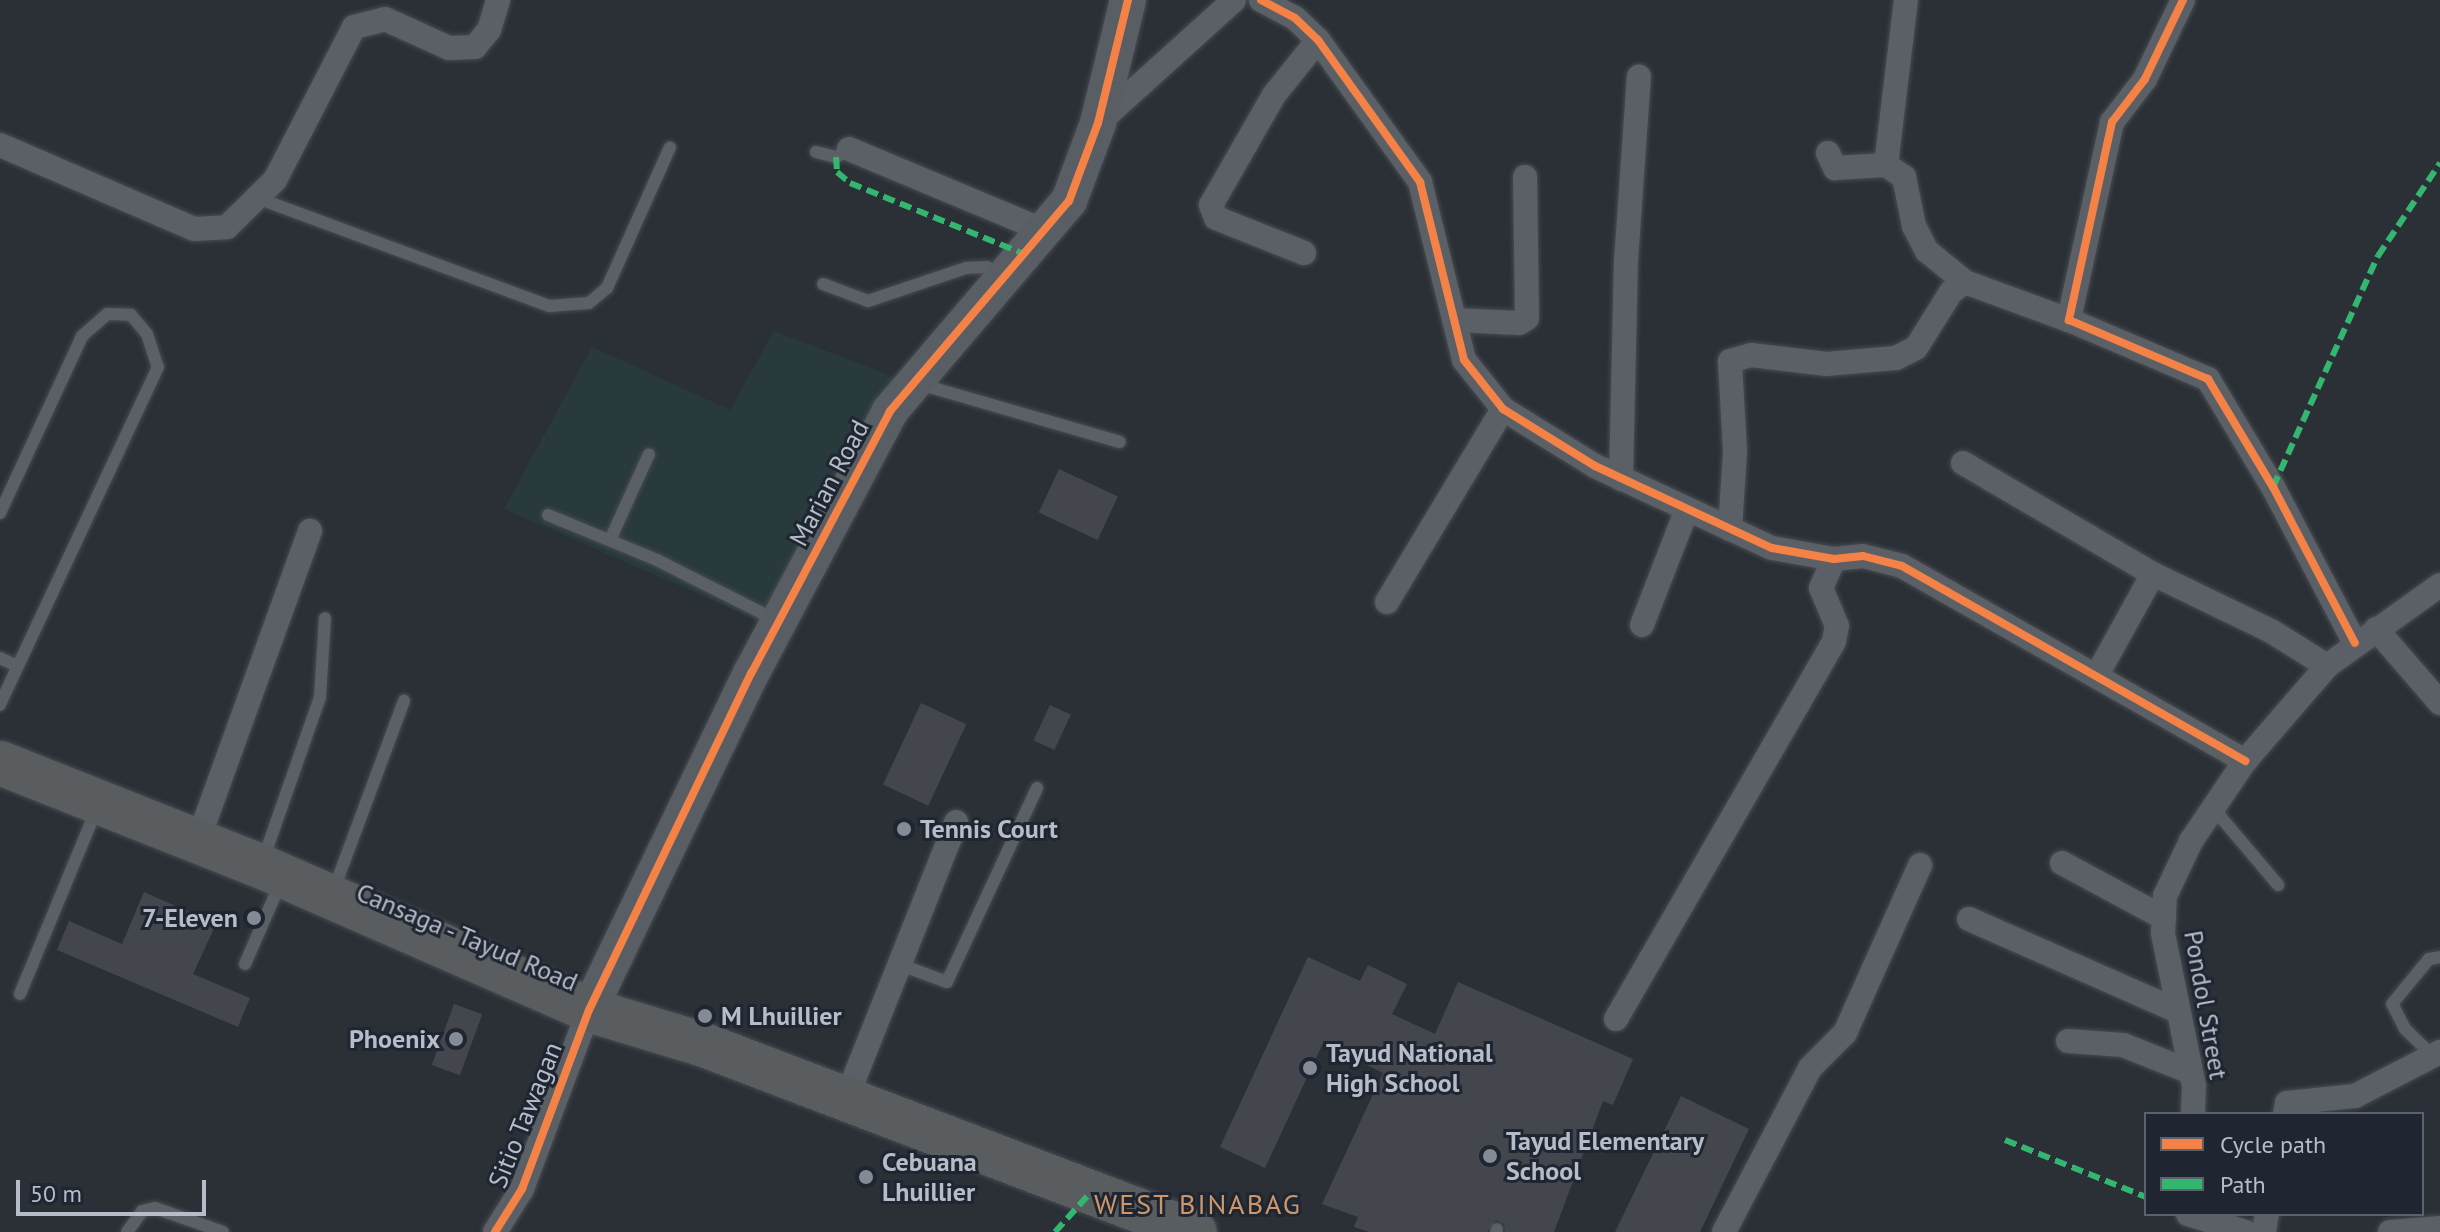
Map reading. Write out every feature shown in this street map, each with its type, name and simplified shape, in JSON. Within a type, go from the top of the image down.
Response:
[{"type":"highway","name":"Cansaga - Tayud Road","points":[[0,763],[271,872],[589,1010],[704,1045],[1195,1232]]},
{"type":"street","points":[[0,145],[194,229],[227,227],[260,199],[275,180],[354,27],[385,19],[449,48],[475,47],[489,30],[498,0]]},
{"type":"street","name":"Marian Road","points":[[589,1010],[779,621],[890,411],[1047,232],[1069,201],[1098,123],[1128,0]]},
{"type":"street","points":[[1098,123],[1234,0]]},
{"type":"street","points":[[1261,0],[1296,9],[1420,182],[1464,360],[1503,409],[1621,479],[1772,548],[1834,559],[1863,556],[1902,566],[2245,761]]},
{"type":"street","points":[[1886,165],[1906,0]]},
{"type":"street","points":[[2069,320],[2112,122],[2145,79],[2183,0]]},
{"type":"street","points":[[1304,253],[1216,218],[1211,205],[1274,95],[1318,40]]},
{"type":"street","points":[[1621,479],[1626,261],[1639,76]]},
{"type":"street","points":[[849,149],[1047,232]]},
{"type":"street","points":[[1828,153],[1835,168],[1849,171],[1886,165],[1904,177],[1914,226],[1927,251],[1965,282],[2069,320],[2208,379],[2273,487],[2355,643]]},
{"type":"street","points":[[1454,320],[1519,323],[1527,318],[1525,177]]},
{"type":"street","points":[[1730,529],[1735,451],[1730,361],[1751,355],[1826,364],[1896,358],[1916,348],[1951,292],[1965,282]]},
{"type":"street","points":[[1387,602],[1503,409]]},
{"type":"street","points":[[1963,463],[2153,574],[2271,631],[2327,666]]},
{"type":"street","points":[[1642,625],[1687,509]]},
{"type":"street","points":[[197,843],[310,531]]},
{"type":"street","points":[[1616,1019],[1834,641],[1837,626],[1821,588],[1834,559]]},
{"type":"street","points":[[2097,675],[2153,574]]},
{"type":"street","name":"Pondol Street","points":[[2193,1112],[2191,1072],[2164,918],[2165,896],[2213,808],[2245,761],[2327,666],[2440,585]]},
{"type":"street","points":[[2376,629],[2440,703]]},
{"type":"street","points":[[846,1099],[956,822]]},
{"type":"street","points":[[2062,863],[2164,918]]},
{"type":"street","points":[[1724,1232],[1810,1068],[1845,1033],[1920,865]]},
{"type":"street","points":[[1969,919],[2178,1011]]},
{"type":"street","name":"Sitio Tawagan","points":[[495,1232],[522,1189],[589,1010]]},
{"type":"street","points":[[2068,1041],[2123,1045],[2191,1072]]},
{"type":"street","points":[[2285,1112],[2287,1103],[2355,1096],[2437,1054]]},
{"type":"street","points":[[2194,1216],[2245,1232]]},
{"type":"street","points":[[2390,1232],[2440,1228]]},
{"type":"lane","points":[[260,199],[549,306],[589,303],[607,288],[670,147]]},
{"type":"lane","points":[[816,152],[836,157],[849,149]]},
{"type":"lane","points":[[823,284],[868,301],[966,268],[987,267],[1006,279]]},
{"type":"lane","points":[[0,513],[82,336],[107,314],[131,315],[147,334],[158,367],[0,705]]},
{"type":"lane","points":[[915,383],[1120,442]]},
{"type":"lane","points":[[610,540],[649,454]]},
{"type":"lane","points":[[548,515],[610,540],[779,621]]},
{"type":"lane","points":[[245,964],[320,697],[325,618]]},
{"type":"lane","points":[[0,658],[17,666]]},
{"type":"lane","points":[[330,900],[404,701]]},
{"type":"lane","points":[[901,965],[947,982],[1037,788]]},
{"type":"lane","points":[[20,994],[99,805]]},
{"type":"lane","points":[[2213,808],[2278,885]]},
{"type":"lane","points":[[2437,1054],[2405,1029],[2392,1004],[2429,959],[2440,957]]},
{"type":"lane","points":[[127,1232],[142,1211],[155,1208],[223,1232]]},
{"type":"shaded area","points":[[774,331],[897,378],[767,624],[504,509],[592,347],[730,410]]},
{"type":"building","points":[[1059,469],[1118,496],[1098,540],[1039,513]]},
{"type":"building","points":[[921,703],[966,724],[928,806],[883,785]]},
{"type":"building","points":[[1050,705],[1071,715],[1054,750],[1034,740]]},
{"type":"building","points":[[144,892],[216,924],[193,974],[250,998],[238,1027],[57,950],[69,921],[122,944]]},
{"type":"building","name":"Tayud Elementary School","points":[[1308,957],[1360,981],[1368,965],[1407,984],[1392,1014],[1435,1034],[1458,982],[1633,1059],[1613,1105],[1603,1101],[1554,1232],[1505,1232],[1504,1224],[1496,1220],[1487,1232],[1369,1232],[1354,1227],[1358,1217],[1322,1204],[1383,1073],[1323,1043],[1265,1168],[1220,1147]]},
{"type":"building","name":"Phoenix","points":[[454,1004],[482,1014],[460,1075],[432,1065]]},
{"type":"building","points":[[1681,1096],[1749,1129],[1700,1232],[1615,1232]]},
{"type":"marked path","points":[[836,157],[837,172],[850,183],[1026,255]]},
{"type":"marked path","points":[[2273,487],[2378,256],[2440,163]]},
{"type":"marked path","points":[[2005,1140],[2144,1196]]},
{"type":"marked path","points":[[1055,1232],[1091,1192]]},
{"type":"cycle path","points":[[495,1232],[522,1189],[589,1010],[752,672],[890,411],[1069,201],[1098,123],[1128,0]]},
{"type":"cycle path","points":[[1261,0],[1295,18],[1318,40],[1420,182],[1464,360],[1503,409],[1595,466],[1772,548],[1834,559],[1863,556],[1902,566],[2245,761]]},
{"type":"cycle path","points":[[2183,0],[2145,79],[2112,122],[2069,320],[2208,379],[2273,487],[2355,643]]},
{"type":"place","name":"Tennis Court","points":[[904,829]]},
{"type":"place","name":"7-Eleven","points":[[254,918]]},
{"type":"place","name":"M Lhuillier","points":[[705,1016]]},
{"type":"place","name":"Phoenix","points":[[456,1039]]},
{"type":"place","name":"Tayud National High School","points":[[1310,1068]]},
{"type":"place","name":"Tayud Elementary School","points":[[1490,1156]]},
{"type":"place","name":"Cebuana Lhuillier","points":[[866,1177]]},
{"type":"district","name":"WEST BINABAG","points":[[1198,1204]]}]
